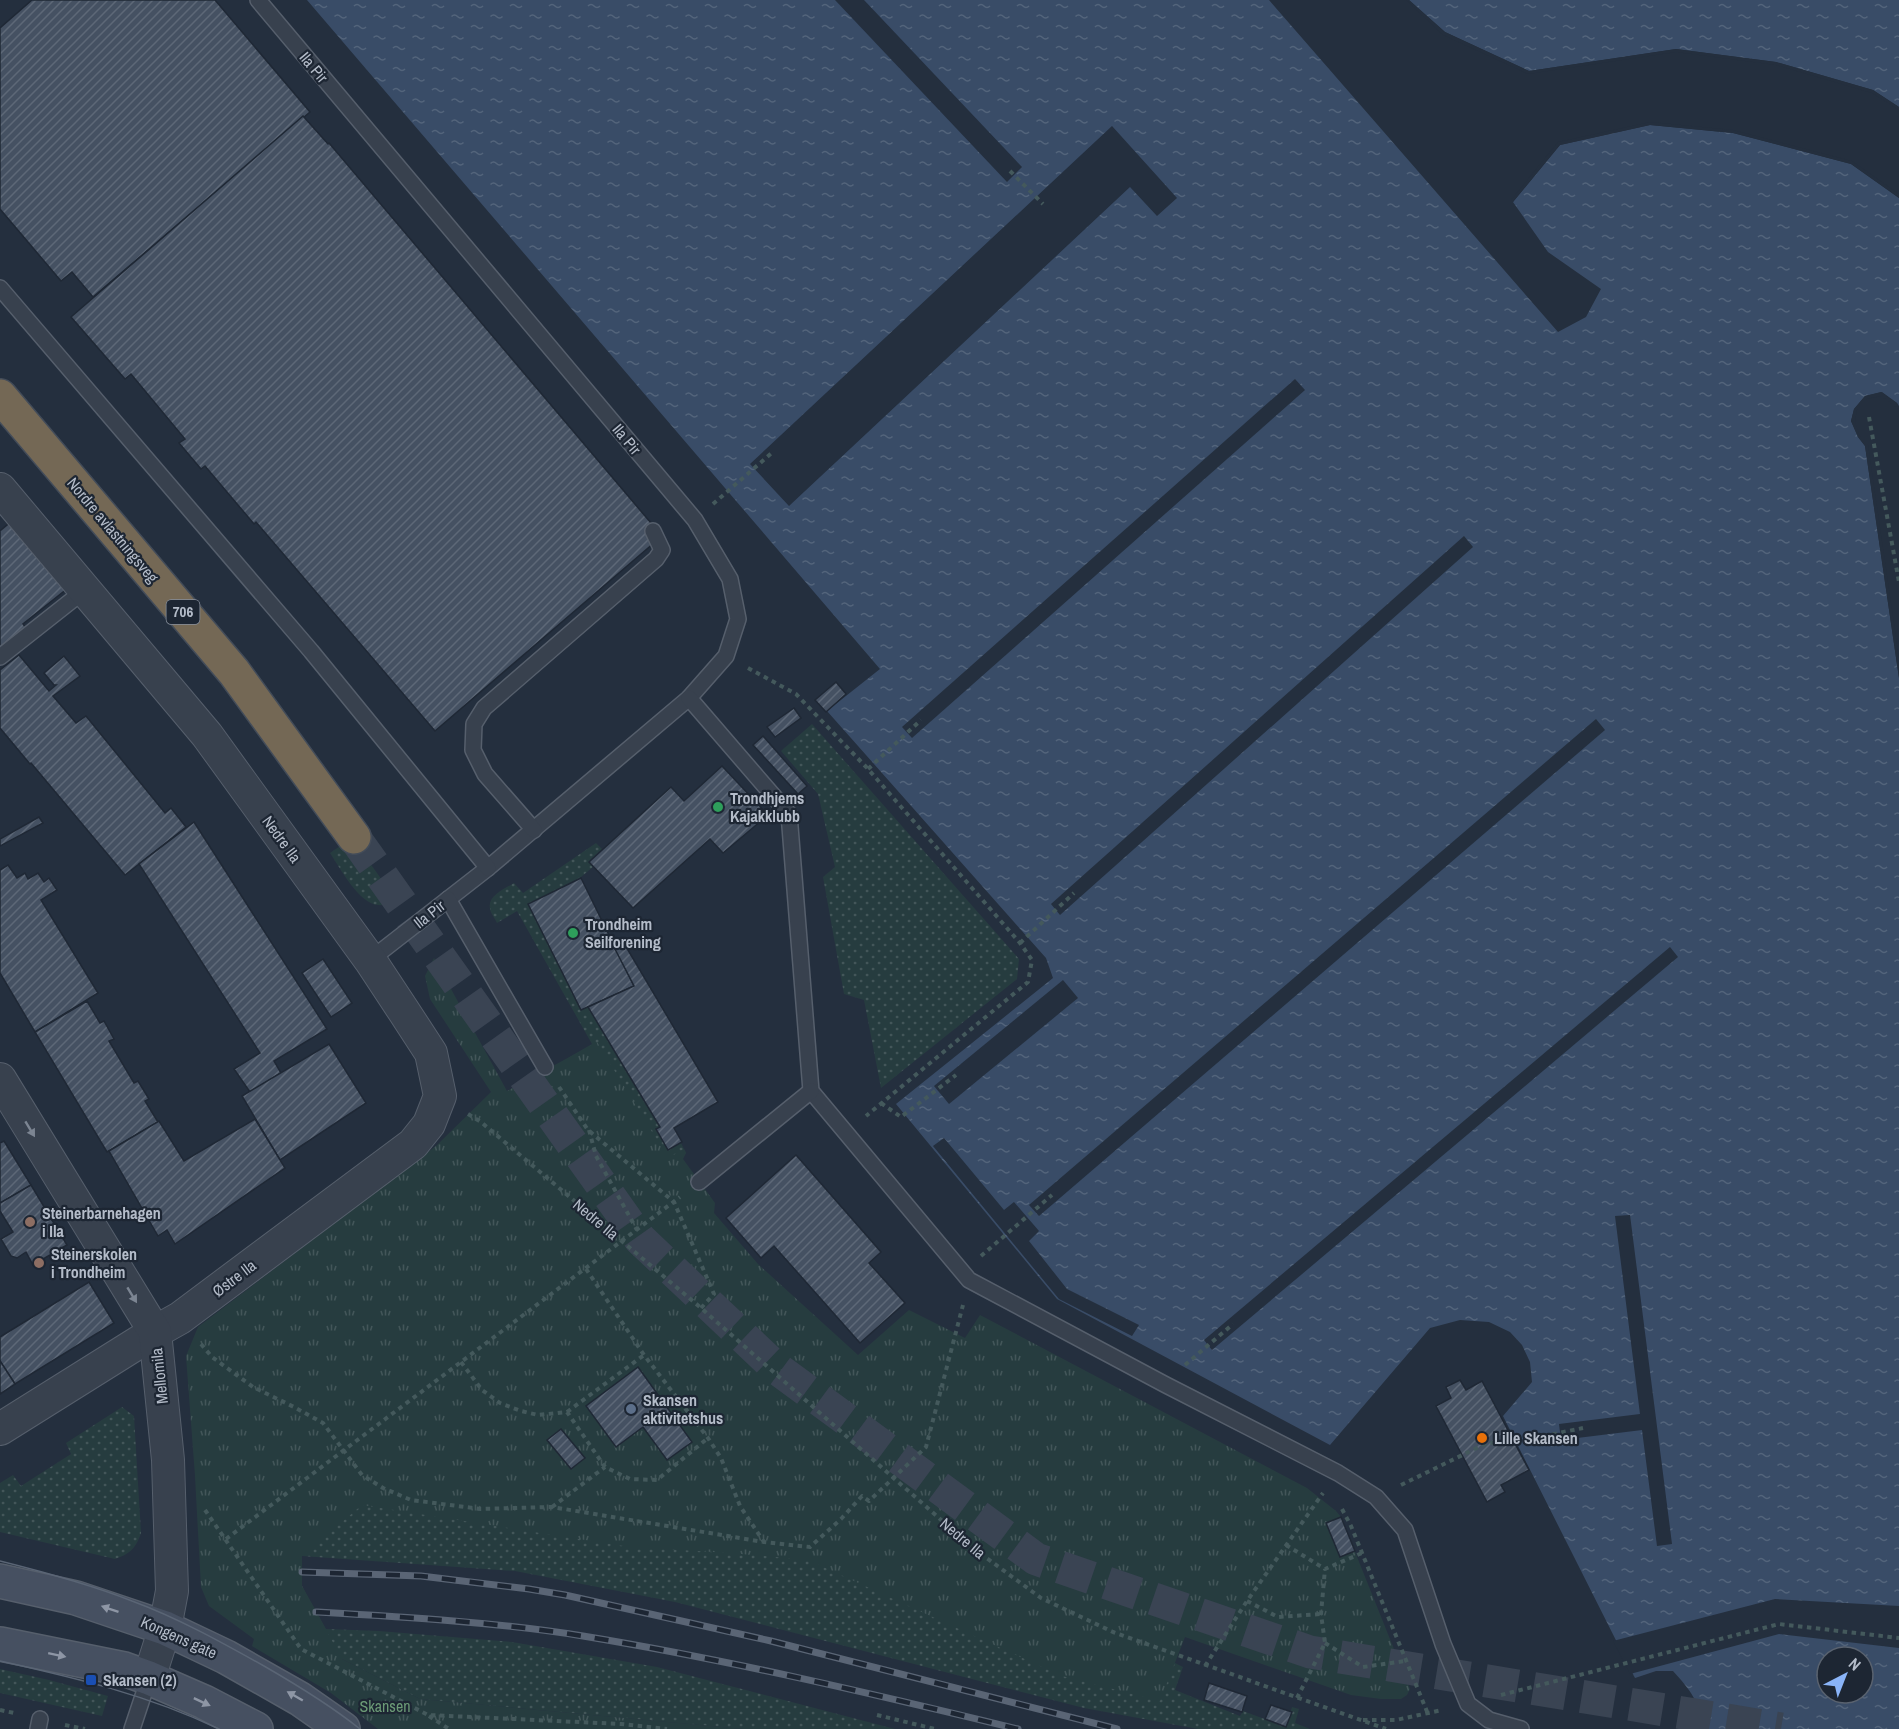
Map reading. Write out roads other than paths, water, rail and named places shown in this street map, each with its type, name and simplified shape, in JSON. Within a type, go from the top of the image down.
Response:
[{"type":"highway","name":"Nordre avlastningsveg","points":[[0,396],[234,672],[354,837]]},
{"type":"main road","name":"Kongens gate","points":[[0,1581],[76,1598],[165,1628],[226,1657],[300,1699],[343,1729]]},
{"type":"main road","points":[[0,1644],[124,1669],[204,1702],[256,1729]]},
{"type":"street","name":"Nedre Ila","points":[[0,489],[207,735],[370,960],[430,1053],[440,1096]]},
{"type":"street","name":"Mellomila","points":[[0,1078],[167,1325],[172,1591],[165,1628],[149,1678]]},
{"type":"street","name":"Østre Ila","points":[[0,1429],[167,1325],[412,1144],[429,1124],[440,1096]]},
{"type":"lane","name":"Ila Pir","points":[[258,0],[695,520],[730,579],[738,619],[726,656],[689,698],[488,868],[370,960]]},
{"type":"lane","points":[[0,288],[311,651],[488,868]]},
{"type":"lane","points":[[534,830],[485,774],[473,750],[474,724],[484,708],[656,559],[662,550],[653,531]]},
{"type":"lane","points":[[0,657],[85,588]]},
{"type":"lane","points":[[689,698],[789,814],[811,1091],[969,1280],[1338,1473],[1376,1497],[1405,1530],[1443,1644],[1468,1704],[1489,1720],[1521,1729]]},
{"type":"lane","points":[[448,899],[545,1067]]},
{"type":"lane","points":[[699,1182],[811,1091]]},
{"type":"lane","points":[[132,1729],[149,1678]]},
{"type":"water","points":[[307,0],[1269,0],[1558,332],[1586,317],[1601,289],[1548,252],[1513,202],[1560,145],[1650,125],[1733,133],[1851,164],[1899,198],[1899,406],[1882,392],[1865,396],[1854,409],[1851,421],[1865,446],[1899,678],[1899,1729],[1701,1729],[1697,1704],[1685,1684],[1673,1671],[1656,1671],[1635,1678],[1503,1416],[1532,1382],[1530,1362],[1522,1345],[1510,1332],[1489,1322],[1460,1320],[1430,1328],[1330,1445],[1057,1299],[896,1104],[1053,978],[1046,958],[827,711],[880,669]]},
{"type":"water","points":[[1409,0],[1899,0],[1899,107],[1873,90],[1776,62],[1676,49],[1529,71],[1445,32]]},
{"type":"tunnel","points":[[354,837],[640,1239],[775,1367],[1036,1559],[1310,1652],[1781,1729]]},
{"type":"tram line","points":[[0,1561],[99,1589],[183,1623],[289,1680],[360,1729]]},
{"type":"tram line","points":[[0,1661],[139,1697],[219,1729]]},
{"type":"railway","points":[[302,1572],[421,1576],[565,1595],[771,1641],[1117,1729]]},
{"type":"railway","points":[[316,1612],[483,1624],[583,1636],[801,1678],[1018,1729]]},
{"type":"place","name":"Trondhjems Kajakklubb","points":[[718,807]]},
{"type":"place","name":"Trondheim Seilforening","points":[[573,933]]},
{"type":"place","name":"Steinerbarnehagen i Ila","points":[[30,1222]]},
{"type":"place","name":"Steinerskolen i Trondheim","points":[[39,1263]]},
{"type":"place","name":"Skansen aktivitetshus","points":[[631,1409]]},
{"type":"place","name":"Lille Skansen","points":[[1482,1438]]},
{"type":"place","name":"Skansen (2)","points":[[91,1680]]},
{"type":"park label","name":"Skansen","points":[[385,1706]]}]
